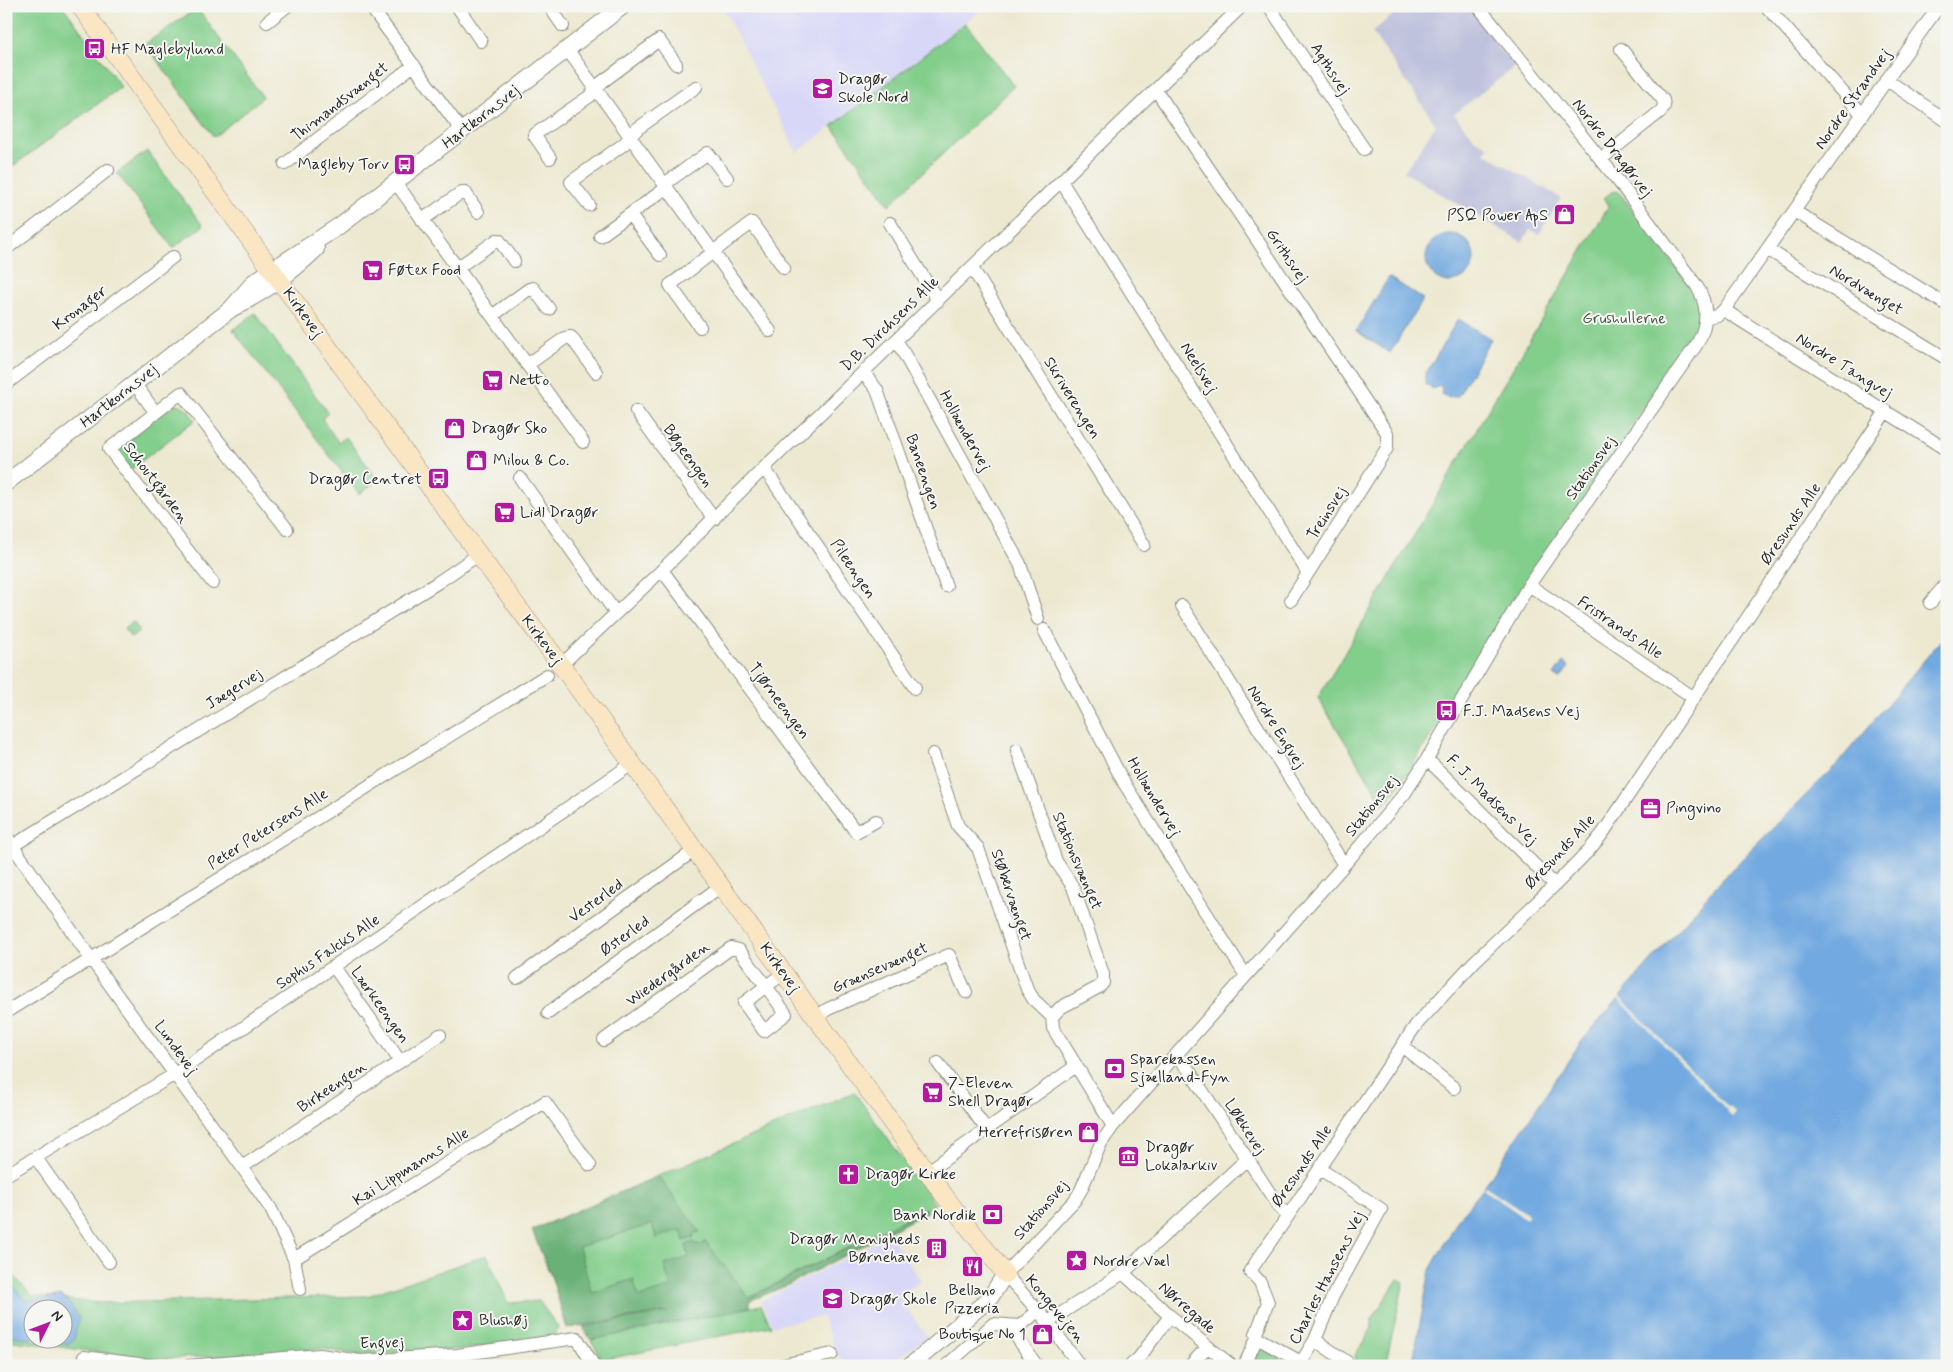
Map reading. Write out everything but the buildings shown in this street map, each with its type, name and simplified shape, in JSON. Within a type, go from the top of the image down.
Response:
[{"type":"main road","name":"Kirkevej","points":[[80,6],[478,555],[554,670],[632,764],[783,974],[1005,1274]]},
{"type":"street","points":[[267,22],[287,6]]},
{"type":"street","points":[[457,6],[481,41]]},
{"type":"street","points":[[549,6],[563,26]]},
{"type":"street","name":"Hartkornsvej","points":[[6,483],[231,309],[264,292],[276,276],[294,270],[339,226],[396,184],[622,6]]},
{"type":"street","name":"D.B. Dirchsens Alle","points":[[554,670],[662,570],[764,468],[1242,6]]},
{"type":"street","name":"Agthsvej","points":[[1269,6],[1364,149]]},
{"type":"street","name":"Nordre Dragørvej","points":[[1478,6],[1601,158],[1696,285],[1704,298],[1707,317]]},
{"type":"street","points":[[1766,6],[1862,114]]},
{"type":"street","name":"Nordre Strandvej","points":[[1724,310],[1939,6]]},
{"type":"street","name":"Thimandsvænget","points":[[372,7],[462,131]]},
{"type":"street","points":[[550,158],[534,135],[590,96],[602,82],[659,40],[676,64]]},
{"type":"street","points":[[567,49],[770,331]]},
{"type":"street","points":[[1601,158],[1661,111],[1664,106],[1663,100],[1621,49]]},
{"type":"street","name":"Thimandsvænget","points":[[285,164],[414,65]]},
{"type":"street","points":[[1887,80],[1947,121]]},
{"type":"street","points":[[589,205],[572,182],[624,144],[637,129],[696,87]]},
{"type":"street","name":"Grithsvej","points":[[1156,90],[1387,433],[1388,441]]},
{"type":"street","points":[[600,236],[666,187],[670,180],[708,153],[727,178]]},
{"type":"street","points":[[6,249],[108,170]]},
{"type":"street","name":"Neelsvej","points":[[1061,181],[1308,573]]},
{"type":"street","points":[[396,184],[583,442]]},
{"type":"street","points":[[422,220],[462,192],[465,192],[478,212]]},
{"type":"street","points":[[1794,211],[1947,305]]},
{"type":"street","points":[[630,215],[660,256]]},
{"type":"street","points":[[700,327],[670,285],[707,259],[718,247],[752,223],[784,268]]},
{"type":"street","points":[[890,223],[938,301]]},
{"type":"street","points":[[457,268],[497,240],[499,240],[514,261]]},
{"type":"street","name":"Nordvænget","points":[[1767,249],[1947,359]]},
{"type":"street","name":"Kronager","points":[[6,384],[173,257]]},
{"type":"street","name":"Skriverengen","points":[[972,268],[1144,545]]},
{"type":"street","points":[[492,316],[533,288],[549,309]]},
{"type":"street","points":[[1707,317],[1717,315],[1724,310]]},
{"type":"street","name":"Nordre Tangvej","points":[[1724,310],[1947,450]]},
{"type":"street","name":"Stationsvej","points":[[1005,1274],[1075,1200],[1101,1143],[1113,1126],[1344,865],[1405,793],[1529,585],[1697,344],[1705,328],[1707,317]]},
{"type":"street","points":[[527,366],[565,338],[570,337],[596,372]]},
{"type":"street","name":"Hollændervej","points":[[897,341],[1020,564],[1041,625],[1124,783],[1246,976]]},
{"type":"street","name":"Baneengen","points":[[864,373],[877,390],[946,586]]},
{"type":"street","points":[[134,384],[155,412]]},
{"type":"street","name":"Schoutgården","points":[[212,583],[109,450],[155,412],[182,393],[287,529]]},
{"type":"street","name":"Bøgeengen","points":[[636,411],[714,519]]},
{"type":"street","name":"Øresunds Alle","points":[[1257,1338],[1256,1334],[1268,1302],[1260,1282],[1250,1271],[1320,1170],[1416,1025],[1474,962],[1555,885],[1603,833],[1886,411]]},
{"type":"street","name":"Treinsvej","points":[[1291,600],[1387,448],[1388,441]]},
{"type":"street","name":"Pileengen","points":[[764,468],[915,688]]},
{"type":"street","points":[[520,478],[615,612]]},
{"type":"street","name":"Jægervej","points":[[8,844],[437,583],[478,555]]},
{"type":"street","name":"Tjørneengen","points":[[662,570],[856,832],[876,821]]},
{"type":"street","points":[[1930,603],[1947,583]]},
{"type":"street","name":"Fristrands Alle","points":[[1529,585],[1694,698]]},
{"type":"street","name":"Nordre Engvej","points":[[1182,606],[1344,865]]},
{"type":"street","name":"Peter Petersens Alle","points":[[6,1012],[554,670]]},
{"type":"street","name":"Stationsvænget","points":[[1017,750],[1056,861],[1073,887],[1103,974],[1103,983],[1099,987],[1060,1008],[1052,1017]]},
{"type":"street","name":"Støbervænget","points":[[932,754],[958,826],[978,848],[1027,989],[1034,1000],[1052,1017]]},
{"type":"street","name":"F. J. Madsens Vej","points":[[1427,759],[1555,885]]},
{"type":"street","name":"Sophus Falcks Alle","points":[[6,1175],[175,1074],[632,764]]},
{"type":"street","name":"Lundevej","points":[[8,844],[242,1167],[270,1209],[294,1259],[300,1289]]},
{"type":"street","name":"Vesterled","points":[[517,978],[694,850]]},
{"type":"street","name":"Østerled","points":[[548,1013],[721,886]]},
{"type":"street","name":"Wiedergården","points":[[604,1040],[731,948],[739,950],[766,986],[783,974]]},
{"type":"street","name":"Grænsevænget","points":[[816,1017],[828,1009],[949,955],[966,992]]},
{"type":"street","name":"Lærkeengen","points":[[334,967],[400,1061]]},
{"type":"street","points":[[1052,1017],[1053,1028],[1113,1126]]},
{"type":"street","name":"Birkeengen","points":[[242,1167],[440,1035]]},
{"type":"street","points":[[1402,1046],[1454,1088]]},
{"type":"street","name":"Løkkevej","points":[[1176,1055],[1188,1070],[1246,1160],[1279,1207],[1288,1216]]},
{"type":"street","points":[[938,1063],[987,1130]]},
{"type":"street","points":[[928,1172],[1076,1066]]},
{"type":"street","name":"Kai Lippmanns Alle","points":[[294,1259],[545,1102],[590,1166]]},
{"type":"street","points":[[36,1158],[109,1262]]},
{"type":"street","points":[[1048,1322],[1123,1273],[1246,1160]]},
{"type":"street","name":"Charles Hansens Vej","points":[[1300,1364],[1315,1340],[1333,1296],[1381,1209],[1320,1170]]},
{"type":"street","name":"Nørregade","points":[[1123,1273],[1170,1316],[1232,1366]]},
{"type":"street","points":[[910,1366],[990,1298],[1005,1274]]},
{"type":"street","name":"Kongevejen","points":[[1005,1274],[1048,1322],[1080,1366]]},
{"type":"street","points":[[946,1366],[994,1324],[1020,1326],[1038,1311]]},
{"type":"street","points":[[1130,1366],[1139,1358],[1170,1316]]},
{"type":"street","points":[[1009,1326],[1037,1366]]},
{"type":"street","name":"Engvej","points":[[188,1366],[320,1355],[334,1361],[461,1360],[577,1338],[594,1366]]},
{"type":"street","points":[[1244,1366],[1257,1338],[1300,1364]]},
{"type":"street","points":[[1315,1340],[1347,1362]]},
{"type":"street","points":[[1190,1366],[1207,1347]]},
{"type":"street","points":[[778,1366],[832,1354]]},
{"type":"street","points":[[84,1357],[154,1366]]},
{"type":"shaded area","name":"Dragør Skole Nord","points":[[722,6],[986,6],[797,153]]},
{"type":"shaded area","points":[[1404,6],[1468,6],[1494,38],[1495,44],[1502,53],[1508,55],[1517,65],[1454,114],[1474,138],[1488,147],[1484,153],[1561,198],[1539,234],[1530,230],[1522,242],[1404,172],[1436,125],[1372,32]]},
{"type":"shaded area","name":"Dragør Skole","points":[[890,1235],[921,1281],[898,1296],[927,1337],[886,1366],[845,1366],[835,1350],[822,1316],[773,1326],[761,1301]]},
{"type":"green space","points":[[6,6],[63,6],[121,87],[6,171]]},
{"type":"green space","points":[[197,8],[263,97],[214,137],[145,44]]},
{"type":"green space","points":[[965,23],[1014,86],[889,205],[832,126]]},
{"type":"green space","points":[[147,151],[203,226],[173,248],[117,173]]},
{"type":"green space","name":"Grushullerne","points":[[1613,191],[1619,192],[1696,294],[1701,311],[1696,334],[1628,431],[1478,660],[1401,783],[1384,805],[1318,698],[1609,205],[1604,198]]},
{"type":"green space","points":[[255,313],[328,413],[322,419],[338,442],[346,437],[378,480],[359,494],[233,330]]},
{"type":"green space","points":[[173,404],[184,407],[195,420],[130,470],[119,454],[118,449]]},
{"type":"green space","points":[[133,622],[140,631],[131,638],[124,629]]},
{"type":"green space","name":"Dragør Kirke","points":[[854,1092],[935,1204],[746,1299],[567,1328],[553,1281],[532,1230]]},
{"type":"green space","points":[[658,1176],[700,1232],[695,1233],[693,1238],[684,1241],[681,1230],[656,1238],[652,1224],[579,1247],[592,1293],[633,1279],[639,1297],[671,1287],[664,1265],[689,1257],[686,1245],[693,1242],[702,1245],[705,1241],[749,1298],[926,1209],[927,1212],[788,1285],[749,1301],[750,1307],[591,1340],[583,1327],[668,1312],[567,1328],[553,1281],[532,1230]]},
{"type":"green space","points":[[487,1255],[508,1303],[539,1301],[558,1327],[555,1337],[464,1349],[360,1355],[323,1349],[150,1359],[72,1349],[72,1300],[99,1303],[367,1296]]},
{"type":"green space","points":[[6,1267],[32,1296],[70,1300],[22,1300],[22,1342],[6,1340]]},
{"type":"green space","points":[[1398,1279],[1404,1282],[1385,1366],[1363,1366],[1356,1362],[1355,1355],[1372,1328],[1372,1319]]},
{"type":"green space","points":[[761,1305],[771,1326],[602,1360],[591,1340]]},
{"type":"green space","points":[[1259,1346],[1292,1366],[1250,1366]]},
{"type":"water","points":[[1450,234],[1459,236],[1467,241],[1472,249],[1474,258],[1472,267],[1467,275],[1459,280],[1450,282],[1441,280],[1433,275],[1428,267],[1426,258],[1428,249],[1433,241],[1441,236]]},
{"type":"water","points":[[1389,277],[1423,299],[1390,353],[1356,331]]},
{"type":"water","points":[[1458,319],[1491,339],[1458,396],[1449,398],[1442,394],[1441,385],[1433,389],[1425,384],[1425,375]]},
{"type":"water","points":[[1947,633],[1947,1366],[1412,1366],[1430,1270],[1459,1218],[1483,1188],[1581,1042],[1723,878],[1839,762]]},
{"type":"water","points":[[1563,662],[1569,667],[1560,679],[1554,675]]},
{"type":"water","points":[[6,1278],[25,1300],[22,1300],[22,1337],[6,1335]]},
{"type":"water","points":[[61,1296],[66,1300],[25,1300],[46,1299]]},
{"type":"water","points":[[72,1307],[79,1318],[74,1340],[72,1341]]},
{"type":"pier","points":[[1618,995],[1736,1113],[1732,1117],[1616,996]]},
{"type":"pier","points":[[1485,1186],[1529,1215],[1526,1219],[1483,1188]]},
{"type":"place","name":"HF Maglebylund","points":[[95,49]]},
{"type":"place","name":"Dragør Skole Nord","points":[[822,88]]},
{"type":"place","name":"Magleby Torv","points":[[405,164]]},
{"type":"place","name":"PSQ Power ApS","points":[[1564,215]]},
{"type":"place","name":"Føtex Food","points":[[372,270]]},
{"type":"place","name":"Netto","points":[[493,380]]},
{"type":"place","name":"Dragør Sko","points":[[455,428]]},
{"type":"place","name":"Milou & Co.","points":[[477,460]]},
{"type":"place","name":"Dragør Centret","points":[[438,479]]},
{"type":"place","name":"Lidl Dragør","points":[[504,512]]},
{"type":"place","name":"F.J. Madsens Vej","points":[[1447,711]]},
{"type":"place","name":"Pingvino","points":[[1650,808]]},
{"type":"place","name":"Sparekassen Sjælland-Fyn","points":[[1114,1068]]},
{"type":"place","name":"7-Eleven Shell Dragør","points":[[932,1092]]},
{"type":"place","name":"Herrefrisøren","points":[[1089,1132]]},
{"type":"place","name":"Dragør Lokalarkiv","points":[[1129,1156]]},
{"type":"place","name":"Dragør Kirke","points":[[849,1174]]},
{"type":"place","name":"Bank Nordik","points":[[992,1215]]},
{"type":"place","name":"Dragør Menigheds Børnehave","points":[[936,1248]]},
{"type":"place","name":"Nordre Væl","points":[[1077,1261]]},
{"type":"place","name":"Bellano Pizzeria","points":[[972,1266]]},
{"type":"place","name":"Dragør Skole","points":[[833,1299]]},
{"type":"place","name":"Blushøj","points":[[463,1320]]},
{"type":"place","name":"Boutique No 1","points":[[1042,1334]]}]
